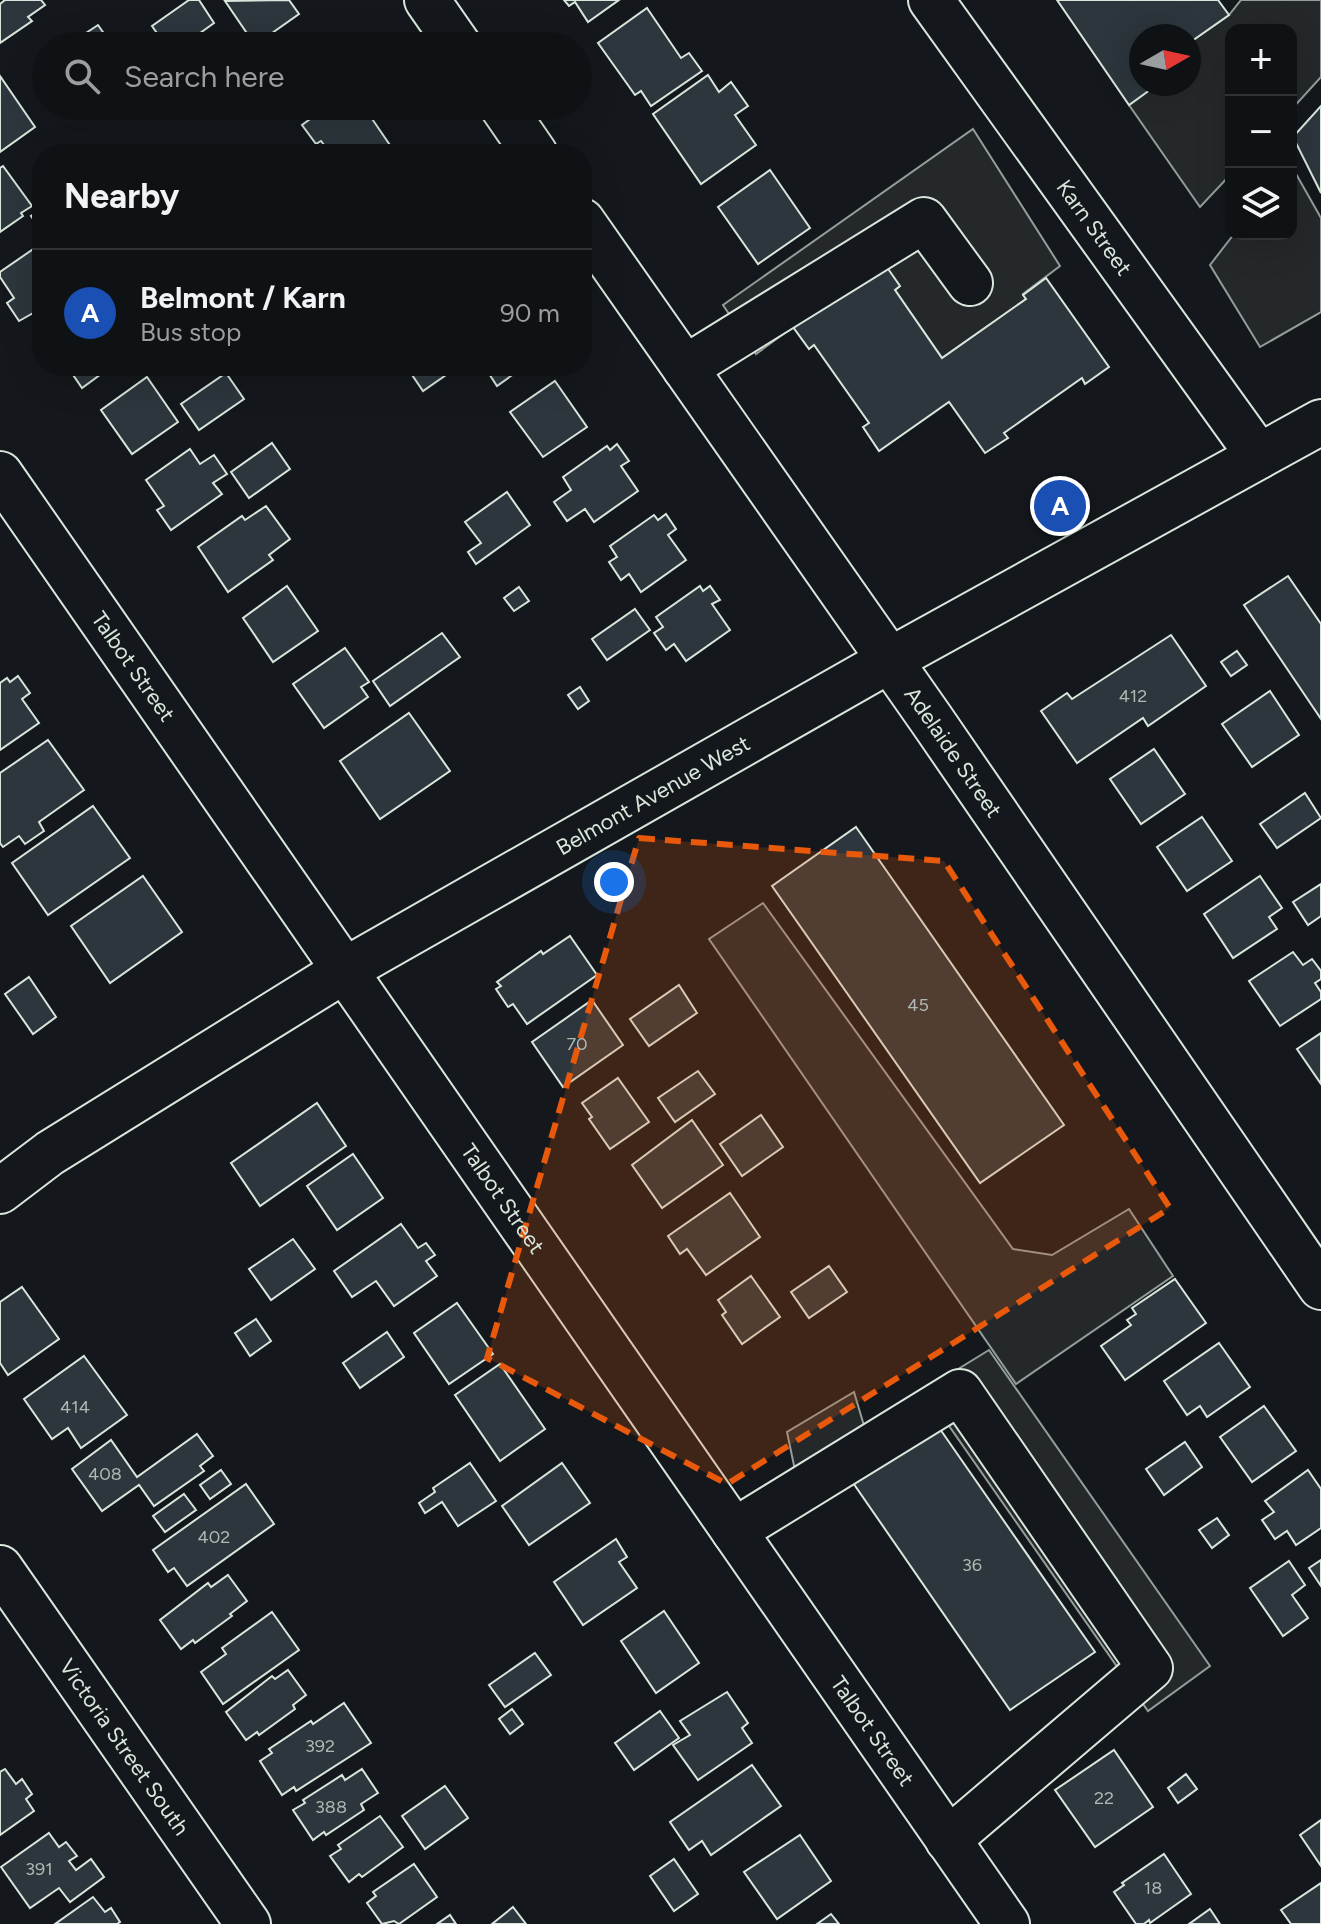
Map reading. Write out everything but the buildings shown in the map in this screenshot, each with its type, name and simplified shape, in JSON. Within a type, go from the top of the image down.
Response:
[{"type":"street","points":[[427,0],[449,32]]},
{"type":"street","name":"Karn Street","points":[[931,0],[1259,456]]},
{"type":"street","points":[[512,120],[528,144]]},
{"type":"street","points":[[685,368],[924,220],[970,283]]},
{"type":"street","name":"Adelaide Street","points":[[592,235],[890,660],[1321,1287]]},
{"type":"street","name":"Belmont Avenue West","points":[[0,1191],[50,1153],[345,970],[890,660],[1321,422]]},
{"type":"street","name":"Talbot Street","points":[[0,474],[1007,1924]]},
{"type":"street","points":[[734,1531],[960,1392],[1150,1668],[948,1840]]},
{"type":"street","name":"Victoria Street South","points":[[0,1568],[248,1924]]},
{"type":"highlighted area","points":[[639,838],[944,861],[1170,1208],[727,1484],[487,1358]]},
{"type":"shaded area","points":[[1241,0],[1321,0],[1321,77],[1297,103],[1297,24],[1225,24],[1225,180],[1200,207],[1129,105],[1141,96],[1201,96],[1201,35],[1229,15]]},
{"type":"shaded area","points":[[973,129],[1060,266],[1023,294],[1026,299],[942,358],[895,290],[900,286],[793,327],[756,354],[723,305]]},
{"type":"shaded area","points":[[1297,176],[1321,218],[1321,312],[1260,347],[1210,265],[1229,240],[1297,240]]},
{"type":"shaded area","points":[[763,903],[1013,1249],[1052,1255],[1129,1209],[1173,1276],[1016,1384],[709,939]]},
{"type":"shaded area","points":[[989,1350],[1210,1666],[1148,1711],[924,1390]]},
{"type":"shaded area","points":[[854,1392],[865,1429],[796,1475],[787,1432]]},
{"type":"place","name":"Belmont / Karn","points":[[1060,506]]}]
